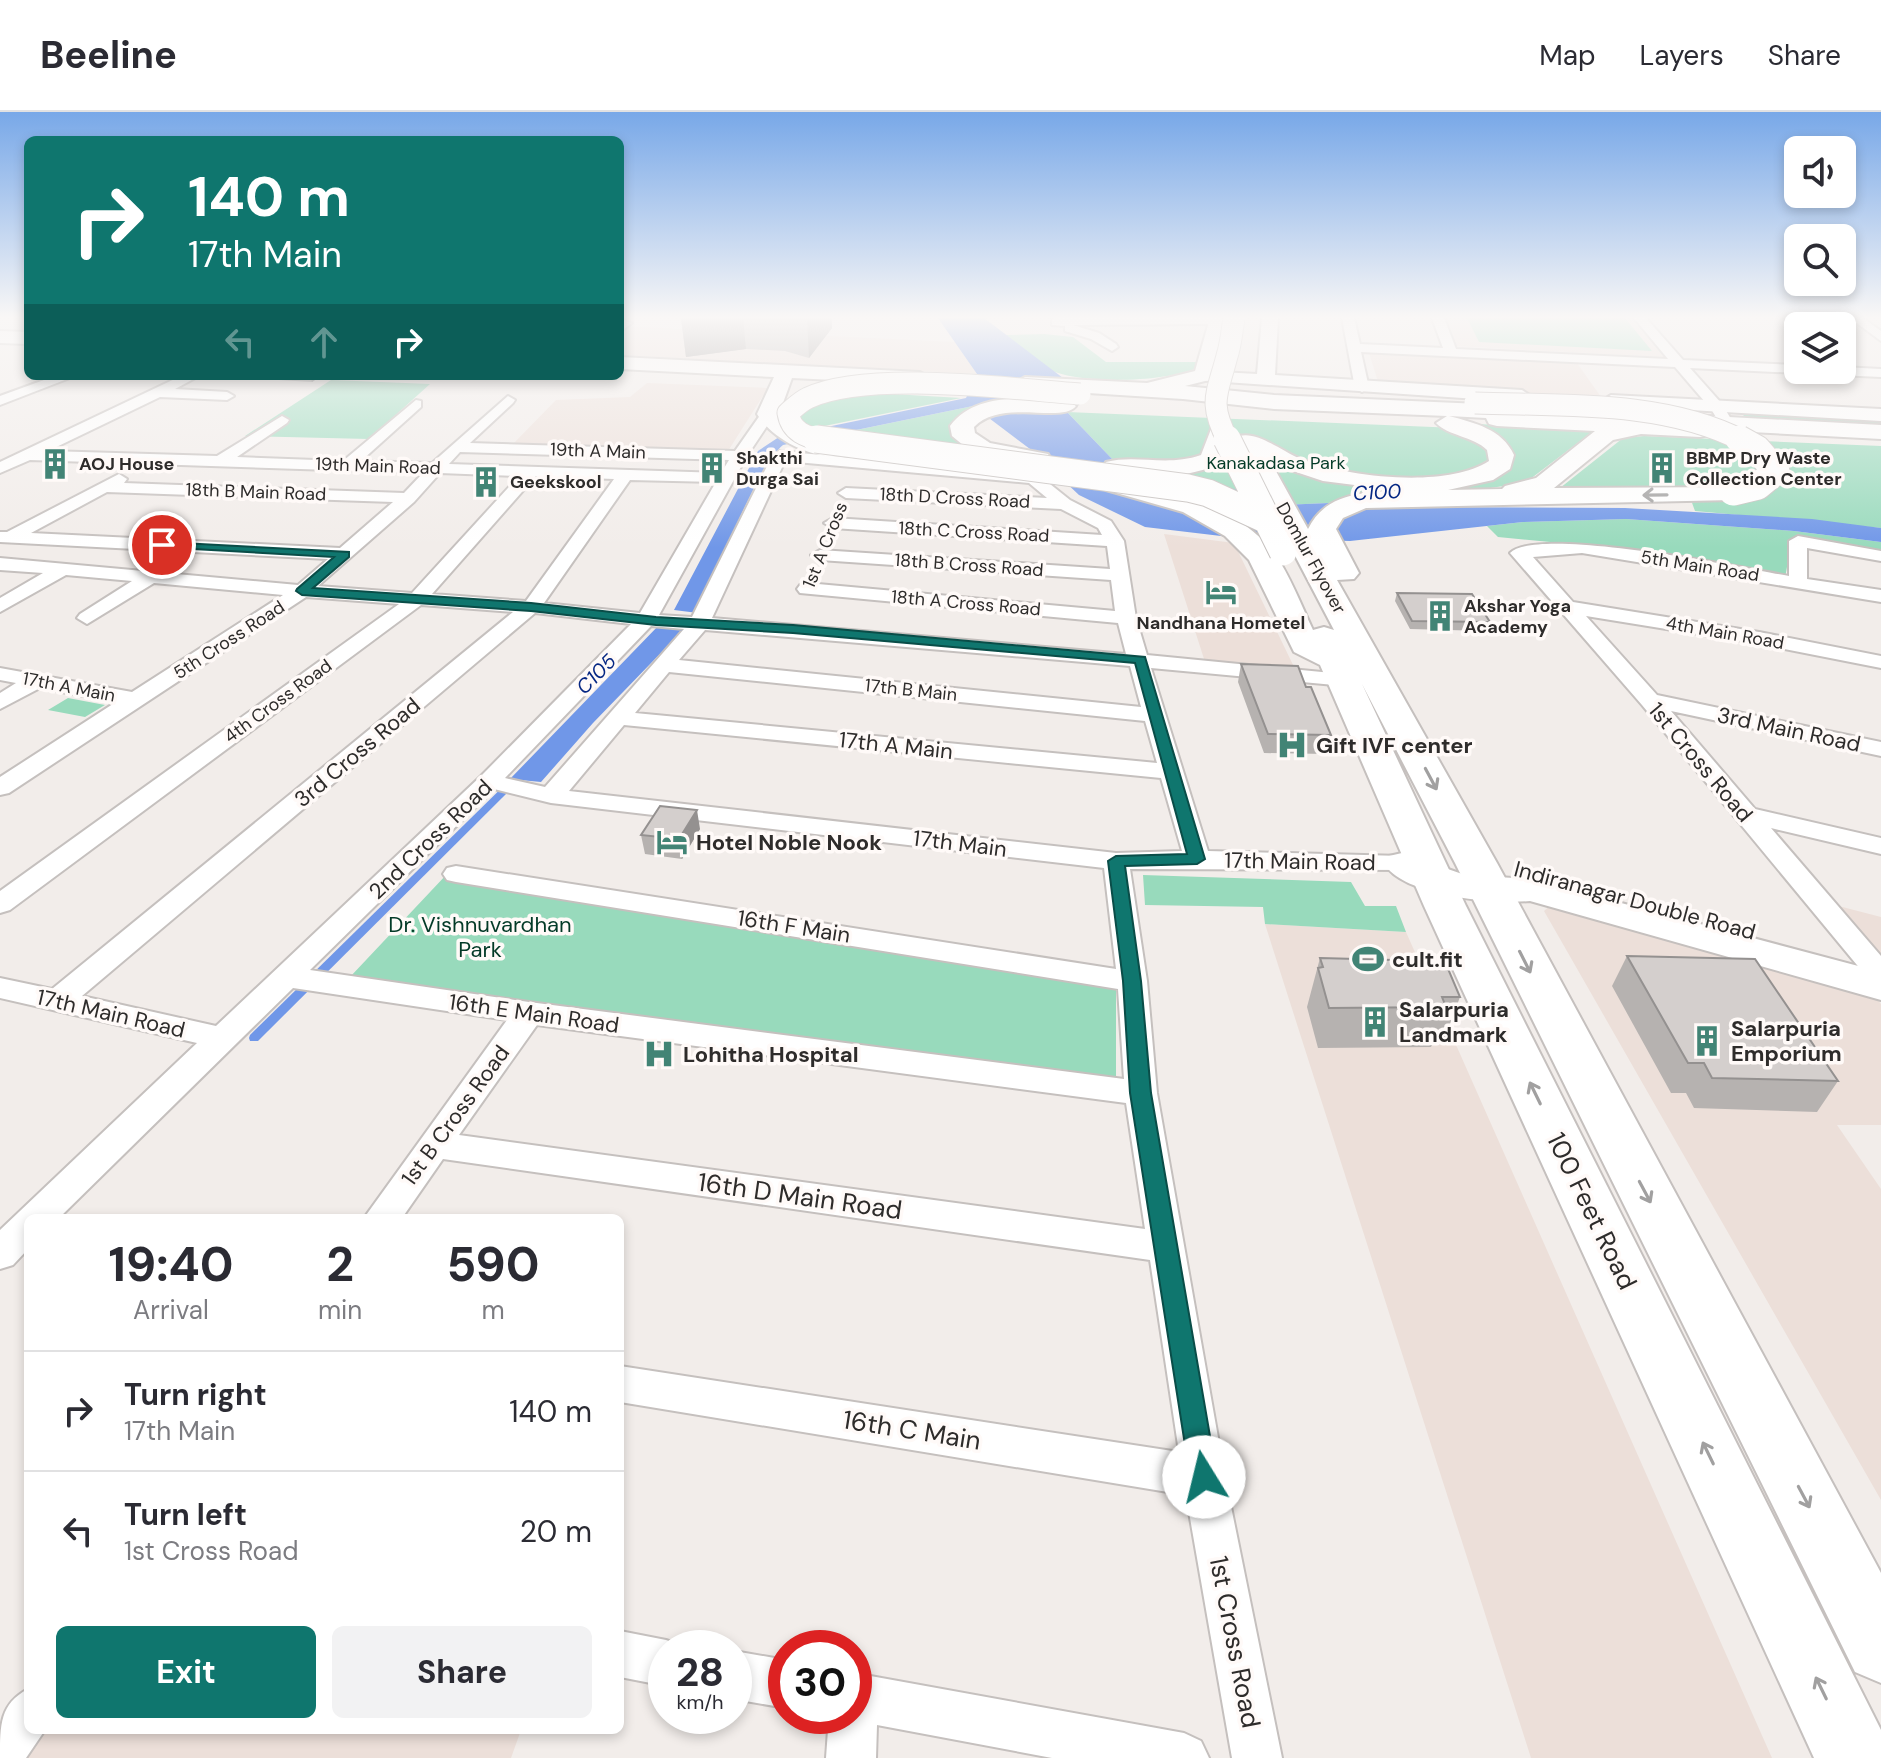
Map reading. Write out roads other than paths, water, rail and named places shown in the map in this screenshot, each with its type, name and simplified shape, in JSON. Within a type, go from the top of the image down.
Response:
[{"type":"main road","points":[[776,395],[768,414],[771,421],[797,439],[1061,491],[1132,488],[1258,531]]},
{"type":"main road","points":[[817,395],[801,399],[788,413],[788,422],[793,430],[834,444],[1208,493],[1258,531],[1262,557],[1305,645],[1350,667],[1379,642],[1306,550],[1322,529],[1326,517],[1347,505],[1393,498],[1733,492],[1758,487],[1773,477],[1776,471],[1766,455],[1752,444],[1708,426],[1626,411],[1258,395]]},
{"type":"main road","points":[[1060,395],[1722,416],[1881,432]]},
{"type":"main road","points":[[1064,395],[1144,395]]},
{"type":"main road","points":[[1127,396],[1131,395]]},
{"type":"main road","points":[[1209,395],[1274,402]]},
{"type":"main road","name":"Domlur Flyover","points":[[1216,395],[1217,420],[1258,531],[1306,550]]},
{"type":"main road","name":"Domlur Flyover","points":[[1237,395],[1239,423],[1306,550],[1350,667]]},
{"type":"main road","points":[[1079,396],[994,409],[967,419],[962,426],[964,436],[983,449],[1003,455],[1154,470],[1196,466],[1212,459],[1221,429]]},
{"type":"main road","points":[[1127,396],[1405,416],[1881,440]]},
{"type":"main road","points":[[1247,441],[1294,465],[1341,477],[1382,482],[1455,482],[1487,475],[1501,464],[1503,457],[1497,445],[1463,427],[1405,416]]},
{"type":"main road","points":[[1491,497],[1545,483],[1599,438],[1625,431],[1693,429]]},
{"type":"main road","name":"100 Feet Road","points":[[1350,667],[1854,1758]]},
{"type":"main road","name":"100 Feet Road","points":[[1350,667],[1445,872],[1881,1646]]},
{"type":"street","points":[[0,468],[153,395]]},
{"type":"street","points":[[199,395],[227,396]]},
{"type":"street","points":[[1450,395],[1722,416],[1881,415]]},
{"type":"street","points":[[1704,395],[1722,416]]},
{"type":"street","name":"5th Cross Road","points":[[0,788],[302,591],[408,498],[456,447],[508,400]]},
{"type":"street","points":[[347,465],[416,404]]},
{"type":"street","name":"2nd Cross Road","points":[[36,1214],[222,1038],[297,978],[496,783],[651,620],[733,467],[768,414]]},
{"type":"street","points":[[221,461],[282,420]]},
{"type":"street","name":"19th A Main","points":[[456,447],[733,467]]},
{"type":"street","name":"19th Main Road","points":[[29,455],[625,475],[733,467]]},
{"type":"street","points":[[496,783],[542,794],[621,718],[666,665],[695,624],[780,456],[1034,479],[1061,491],[1105,525],[1115,541],[1126,618],[1197,859]]},
{"type":"street","points":[[3,539],[154,459]]},
{"type":"street","name":"1st A Cross","points":[[800,609],[857,462]]},
{"type":"street","name":"4th Cross Road","points":[[0,904],[416,600],[532,471]]},
{"type":"street","name":"3rd Cross Road","points":[[57,1001],[531,607],[625,475]]},
{"type":"street","name":"18th B Main Road","points":[[104,487],[408,498]]},
{"type":"street","name":"18th D Cross Road","points":[[846,493],[1061,491]]},
{"type":"street","name":"18th C Cross Road","points":[[833,523],[1115,541]]},
{"type":"street","points":[[3,539],[345,554]]},
{"type":"street","points":[[1798,581],[1798,541],[1881,556]]},
{"type":"street","name":"5th Main Road","points":[[1519,553],[1582,548],[1881,596]]},
{"type":"street","name":"1st Cross Road","points":[[1519,553],[1650,700],[1879,974]]},
{"type":"street","name":"18th B Cross Road","points":[[820,555],[1118,575]]},
{"type":"street","points":[[0,564],[302,591],[531,607],[695,624],[800,609],[1140,660],[1350,667]]},
{"type":"street","points":[[0,606],[62,570]]},
{"type":"street","points":[[87,618],[150,578]]},
{"type":"street","name":"4th Main Road","points":[[1568,607],[1759,638],[1881,662]]},
{"type":"street","name":"18th A Cross Road","points":[[800,609],[1126,618]]},
{"type":"street","name":"17th B Main","points":[[666,665],[1156,715]]},
{"type":"street","name":"17th A Main","points":[[0,674],[138,700]]},
{"type":"street","points":[[0,702],[36,681]]},
{"type":"street","name":"3rd Main Road","points":[[1650,700],[1881,749]]},
{"type":"street","name":"17th A Main","points":[[621,718],[1172,772]]},
{"type":"street","name":"17th Main","points":[[542,794],[1116,861],[1197,859]]},
{"type":"street","points":[[1745,814],[1881,846]]},
{"type":"street","name":"17th Main Road","points":[[1197,859],[1445,872]]},
{"type":"street","name":"1st Cross Road","points":[[1116,861],[1132,981],[1141,1093],[1204,1477],[1257,1758]]},
{"type":"street","name":"Indiranagar Double Road","points":[[1445,872],[1879,974]]},
{"type":"street","name":"16th F Main","points":[[456,874],[1132,981]]},
{"type":"street","name":"16th E Main Road","points":[[297,978],[529,1013],[1141,1093]]},
{"type":"street","name":"17th Main Road","points":[[0,988],[222,1038]]},
{"type":"street","name":"1st B Cross Road","points":[[385,1214],[529,1013]]},
{"type":"street","name":"16th D Main Road","points":[[434,1145],[1166,1247]]},
{"type":"street","name":"16th C Main","points":[[624,1385],[1204,1477]]},
{"type":"street","points":[[624,1655],[648,1659]]},
{"type":"street","points":[[872,1700],[1184,1758]]},
{"type":"street","points":[[0,1753],[24,1719]]},
{"type":"street","points":[[851,1758],[852,1734]]},
{"type":"water","points":[[967,395],[1065,395],[1067,412],[1114,461],[1155,477],[1235,489],[1261,506],[1329,503],[1375,507],[1625,508],[1812,519],[1881,528],[1881,542],[1794,531],[1626,519],[1523,522],[1350,541],[1238,538],[1145,527],[1079,495],[1030,449],[973,406],[783,445],[749,498],[698,613],[674,610],[758,451],[779,437],[966,398]]},
{"type":"water","points":[[660,624],[685,628],[541,782],[510,779]]},
{"type":"waterway","name":"C105","points":[[254,1038],[525,770]]},
{"type":"place","name":"AOJ House","points":[[55,464]]},
{"type":"place","name":"Shakthi Durga Sai","points":[[712,468]]},
{"type":"place","name":"BBMP Dry Waste Collection Center","points":[[1662,468]]},
{"type":"place","name":"Geekskool","points":[[486,482]]},
{"type":"place","name":"Nandhana Hometel","points":[[1221,592]]},
{"type":"place","name":"Akshar Yoga Academy","points":[[1440,616]]},
{"type":"place","name":"Gift IVF center","points":[[1292,745]]},
{"type":"place","name":"Hotel Noble Nook","points":[[672,842]]},
{"type":"place","name":"cult.fit","points":[[1368,959]]},
{"type":"place","name":"Salarpuria Landmark","points":[[1375,1022]]},
{"type":"place","name":"Salarpuria Emporium","points":[[1707,1041]]},
{"type":"place","name":"Lohitha Hospital","points":[[659,1054]]},
{"type":"park label","name":"Kanakadasa Park","points":[[1276,463]]},
{"type":"park label","name":"Dr. Vishnuvardhan Park","points":[[480,936]]},
{"type":"water label","name":"C100","points":[[1377,492]]}]
